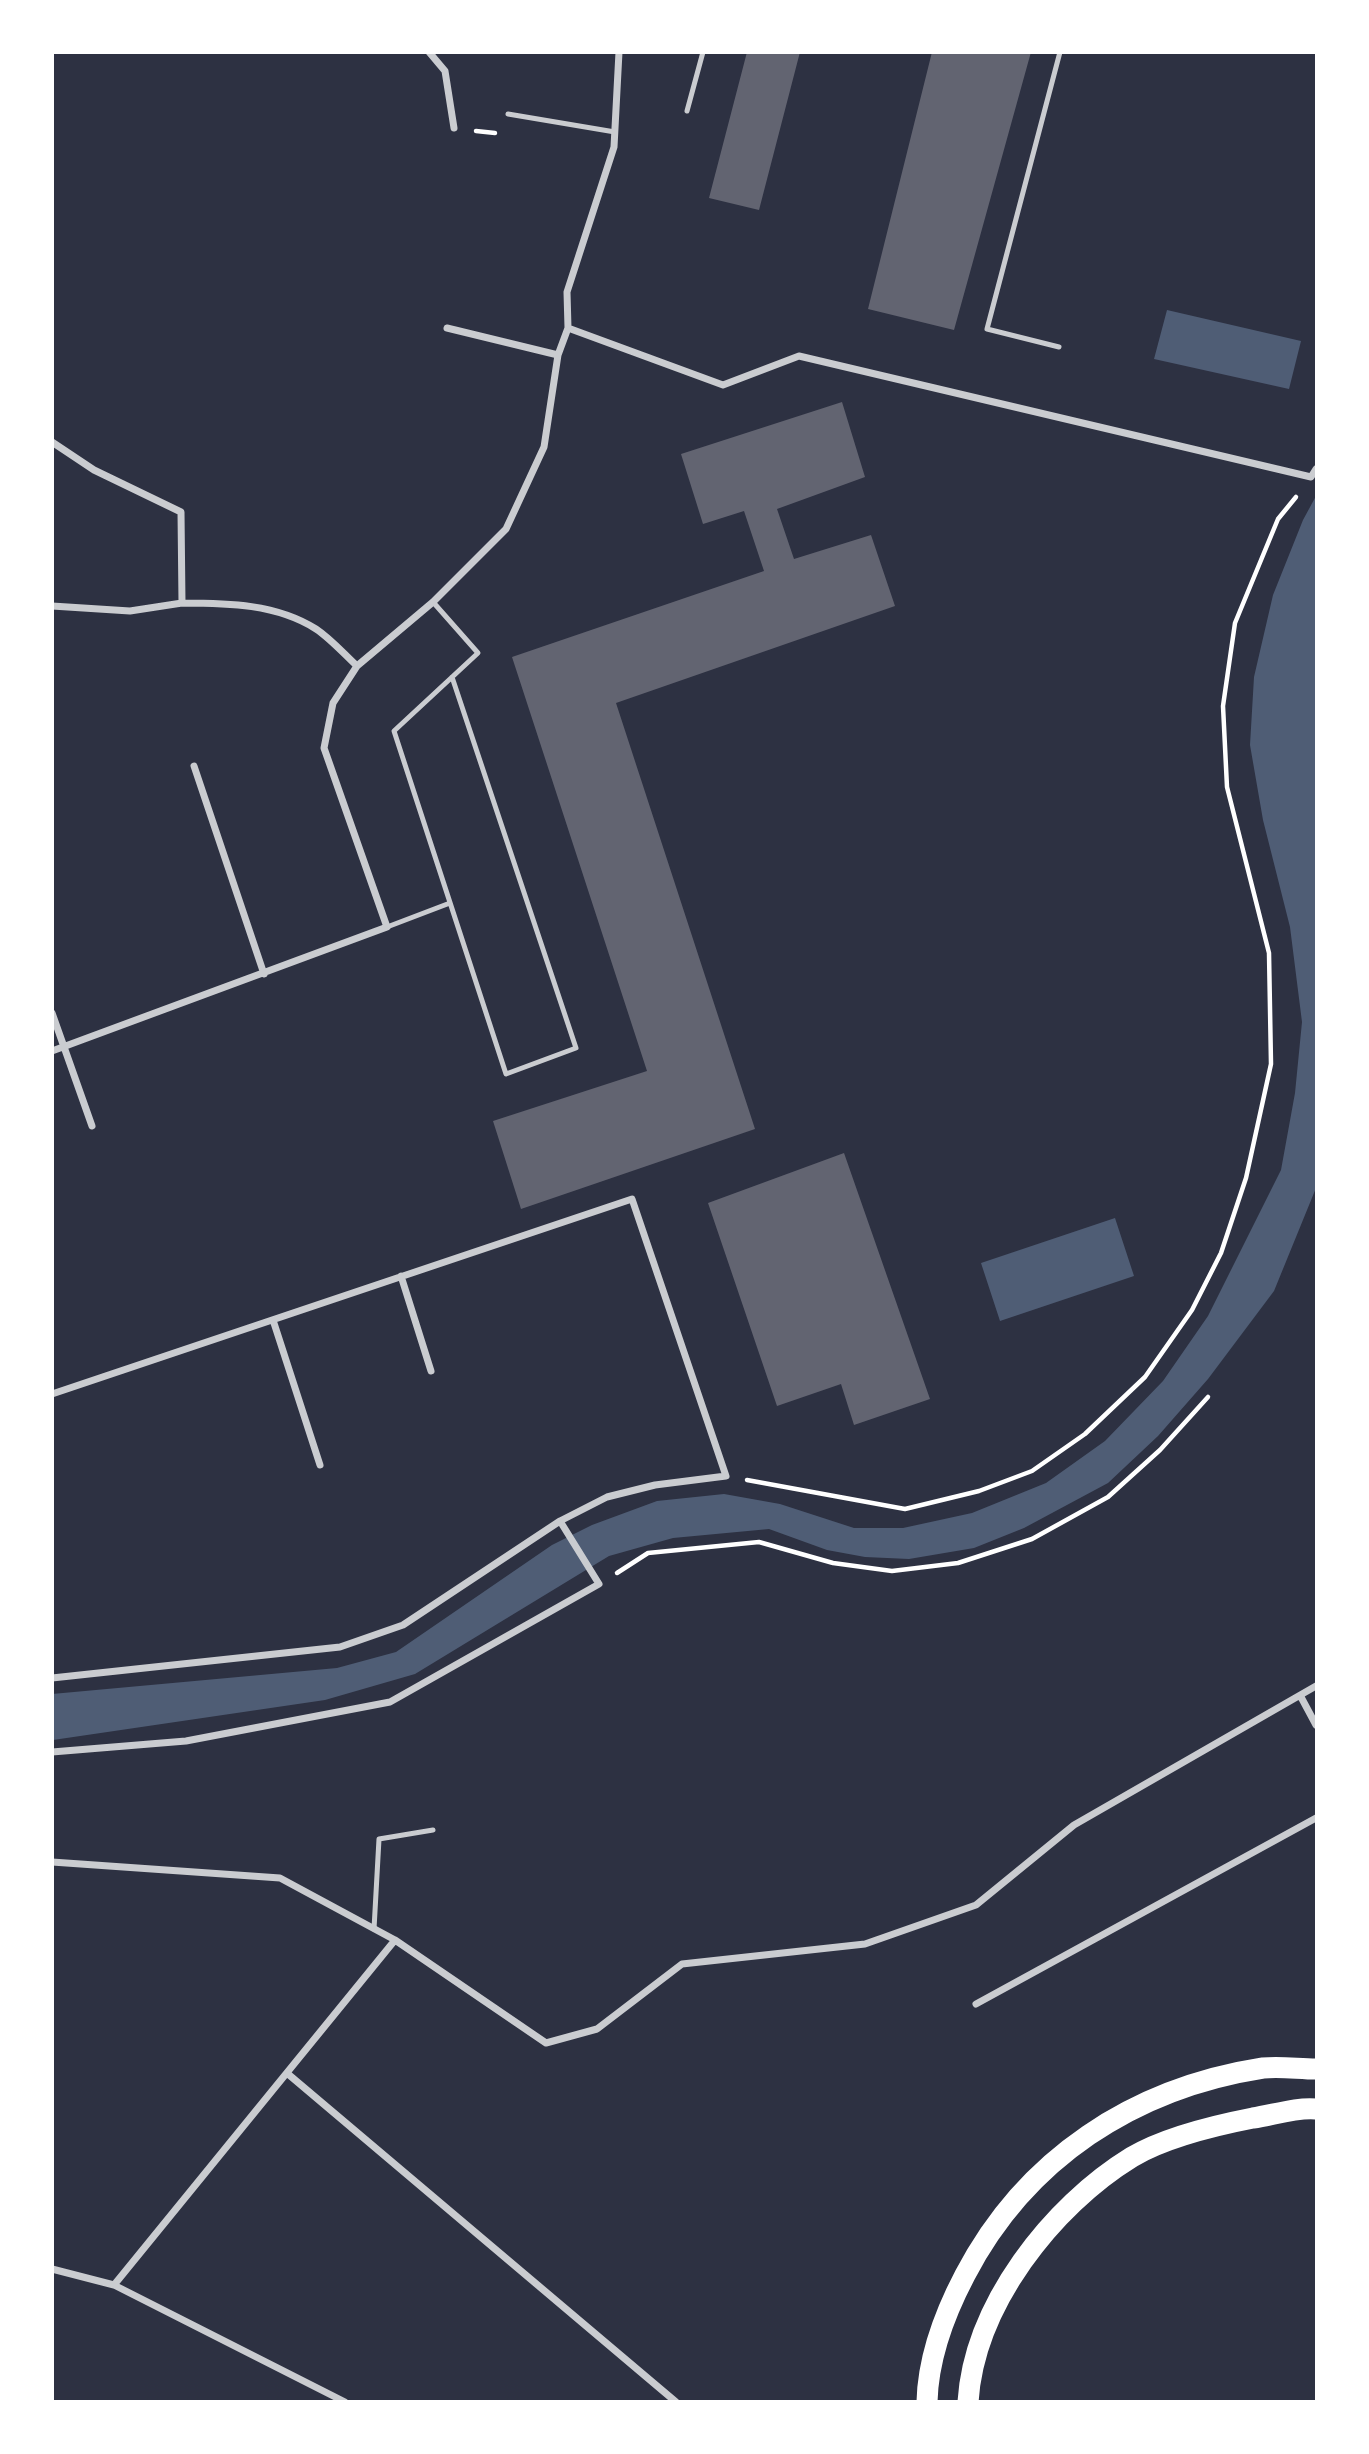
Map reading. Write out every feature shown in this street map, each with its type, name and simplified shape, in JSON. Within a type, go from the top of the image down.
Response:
[{"type":"highway","points":[[927,2402],[946,2311],[985,2235],[1038,2173],[1105,2122],[1179,2087],[1265,2068],[1317,2069]]},
{"type":"highway","points":[[968,2402],[982,2338],[1019,2263],[1067,2206],[1133,2156],[1214,2125],[1317,2109]]},
{"type":"street","points":[[429,52],[445,71],[454,128]]},
{"type":"street","points":[[52,1051],[387,927],[324,748],[332,703],[357,666],[433,602],[506,529],[544,447],[558,355],[568,328],[567,292],[614,147],[619,52]]},
{"type":"street","points":[[447,328],[558,355]]},
{"type":"street","points":[[568,328],[723,385],[799,356],[1311,477],[1317,469]]},
{"type":"street","points":[[52,442],[94,470],[181,512],[183,604]]},
{"type":"street","points":[[52,606],[130,611],[183,604],[226,603],[278,612],[316,629],[357,666]]},
{"type":"street","points":[[194,766],[264,974]]},
{"type":"street","points":[[52,1013],[92,1126]]},
{"type":"street","points":[[52,1395],[632,1199],[726,1476],[656,1485],[607,1497],[560,1521],[403,1625],[340,1647],[52,1678]]},
{"type":"street","points":[[401,1276],[431,1371]]},
{"type":"street","points":[[273,1320],[320,1465]]},
{"type":"street","points":[[52,1752],[186,1741],[390,1702],[599,1584],[560,1521]]},
{"type":"street","points":[[52,1862],[280,1878],[395,1940],[546,2043],[597,2029],[682,1964],[865,1944],[976,1905],[1074,1825],[1317,1686]]},
{"type":"street","points":[[1301,1697],[1317,1724]]},
{"type":"street","points":[[976,2004],[1317,1818]]},
{"type":"street","points":[[114,2285],[395,1940]]},
{"type":"street","points":[[288,2074],[676,2402]]},
{"type":"street","points":[[52,2269],[114,2285],[345,2402]]},
{"type":"lane","points":[[687,111],[703,52]]},
{"type":"lane","points":[[1059,347],[987,329],[1060,52]]},
{"type":"lane","points":[[508,114],[615,132]]},
{"type":"lane","points":[[433,602],[478,653],[452,677],[394,731],[506,1074],[576,1048],[452,677]]},
{"type":"lane","points":[[387,927],[450,903]]},
{"type":"lane","points":[[374,1928],[379,1839],[433,1830]]},
{"type":"path","points":[[726,1476],[905,1509],[979,1491],[1032,1471],[1085,1434],[1144,1377],[1192,1310],[1221,1253],[1246,1178],[1270,1065],[1269,953],[1227,787],[1223,706],[1235,623],[1278,519],[1311,477]]},
{"type":"path","points":[[599,1584],[648,1553],[759,1542],[833,1563],[891,1571],[958,1563],[1031,1539],[1108,1497],[1160,1450],[1208,1397]]},
{"type":"water","points":[[1167,310],[1301,341],[1289,389],[1154,359]]},
{"type":"water","points":[[1316,496],[1316,1188],[1274,1291],[1208,1379],[1158,1436],[1108,1483],[1024,1528],[974,1548],[909,1559],[865,1557],[827,1550],[769,1529],[673,1538],[609,1556],[415,1674],[325,1700],[53,1740],[52,1694],[337,1668],[396,1652],[552,1545],[592,1525],[657,1501],[724,1494],[780,1504],[854,1528],[903,1528],[972,1513],[1046,1483],[1105,1441],[1163,1381],[1208,1316],[1281,1170],[1295,1093],[1302,1022],[1290,927],[1263,820],[1250,745],[1254,677],[1273,595],[1303,520]]},
{"type":"water","points":[[1115,1218],[1134,1276],[1000,1321],[981,1263]]},
{"type":"building","points":[[747,52],[800,52],[759,210],[709,198]]},
{"type":"building","points":[[932,52],[1031,52],[954,330],[868,309]]},
{"type":"building","points":[[842,402],[865,477],[777,509],[794,559],[871,535],[895,606],[616,703],[755,1129],[521,1209],[493,1121],[647,1071],[512,657],[764,571],[744,511],[703,524],[681,454]]},
{"type":"building","points":[[844,1153],[930,1399],[854,1425],[841,1384],[777,1406],[708,1203]]}]
